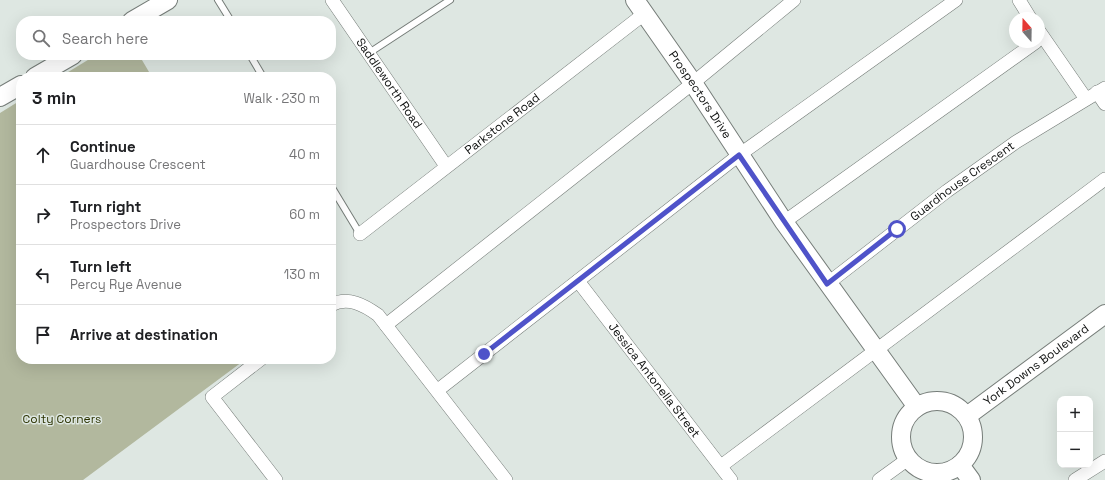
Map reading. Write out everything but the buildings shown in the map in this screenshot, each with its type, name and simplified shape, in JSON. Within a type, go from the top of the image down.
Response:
[{"type":"street","points":[[141,16],[168,0]]},
{"type":"street","name":"Saddleworth Road","points":[[332,0],[446,166]]},
{"type":"street","points":[[386,325],[693,83],[793,0]]},
{"type":"street","points":[[438,390],[739,155],[938,4],[956,0]]},
{"type":"street","points":[[1018,0],[1026,12]]},
{"type":"street","name":"Prospectors Drive","points":[[639,7],[693,83],[739,155],[827,284],[917,407]]},
{"type":"street","name":"Parkstone Road","points":[[360,234],[446,166],[639,7]]},
{"type":"street","points":[[1045,43],[1096,93],[1105,104]]},
{"type":"street","points":[[784,222],[1024,48]]},
{"type":"street","points":[[44,72],[64,60]]},
{"type":"street","points":[[0,97],[16,88]]},
{"type":"street","name":"Guardhouse Crescent","points":[[827,284],[947,191],[1016,142],[1096,93]]},
{"type":"street","points":[[726,476],[876,351],[1105,179]]},
{"type":"street","name":"Jessica Antonella Street","points":[[578,281],[726,476]]},
{"type":"street","points":[[336,304],[349,301],[364,305],[378,315],[438,390],[506,480]]},
{"type":"street","name":"York Downs Boulevard","points":[[967,416],[1105,314]]},
{"type":"street","points":[[255,364],[212,397],[276,480]]},
{"type":"street","points":[[938,401],[949,403],[959,408],[967,416],[972,426],[974,436],[968,457],[960,465],[943,473],[933,473],[923,471],[908,459],[902,448],[901,437],[903,425],[908,415],[917,407],[927,402],[938,401]]},
{"type":"street","points":[[879,480],[908,459]]},
{"type":"street","points":[[1075,480],[1105,461]]},
{"type":"street","points":[[960,465],[971,480]]},
{"type":"lane","points":[[218,0],[228,16]]},
{"type":"lane","points":[[369,53],[450,0]]},
{"type":"lane","points":[[253,60],[260,72]]},
{"type":"lane","points":[[336,194],[360,234]]},
{"type":"green space","points":[[88,60],[142,60],[149,72],[68,72]]},
{"type":"green space","name":"Colty Corners","points":[[16,103],[16,364],[239,364],[83,480],[0,480],[0,113]]},
{"type":"route","points":[[484,354],[739,155],[827,284],[897,229]]}]
